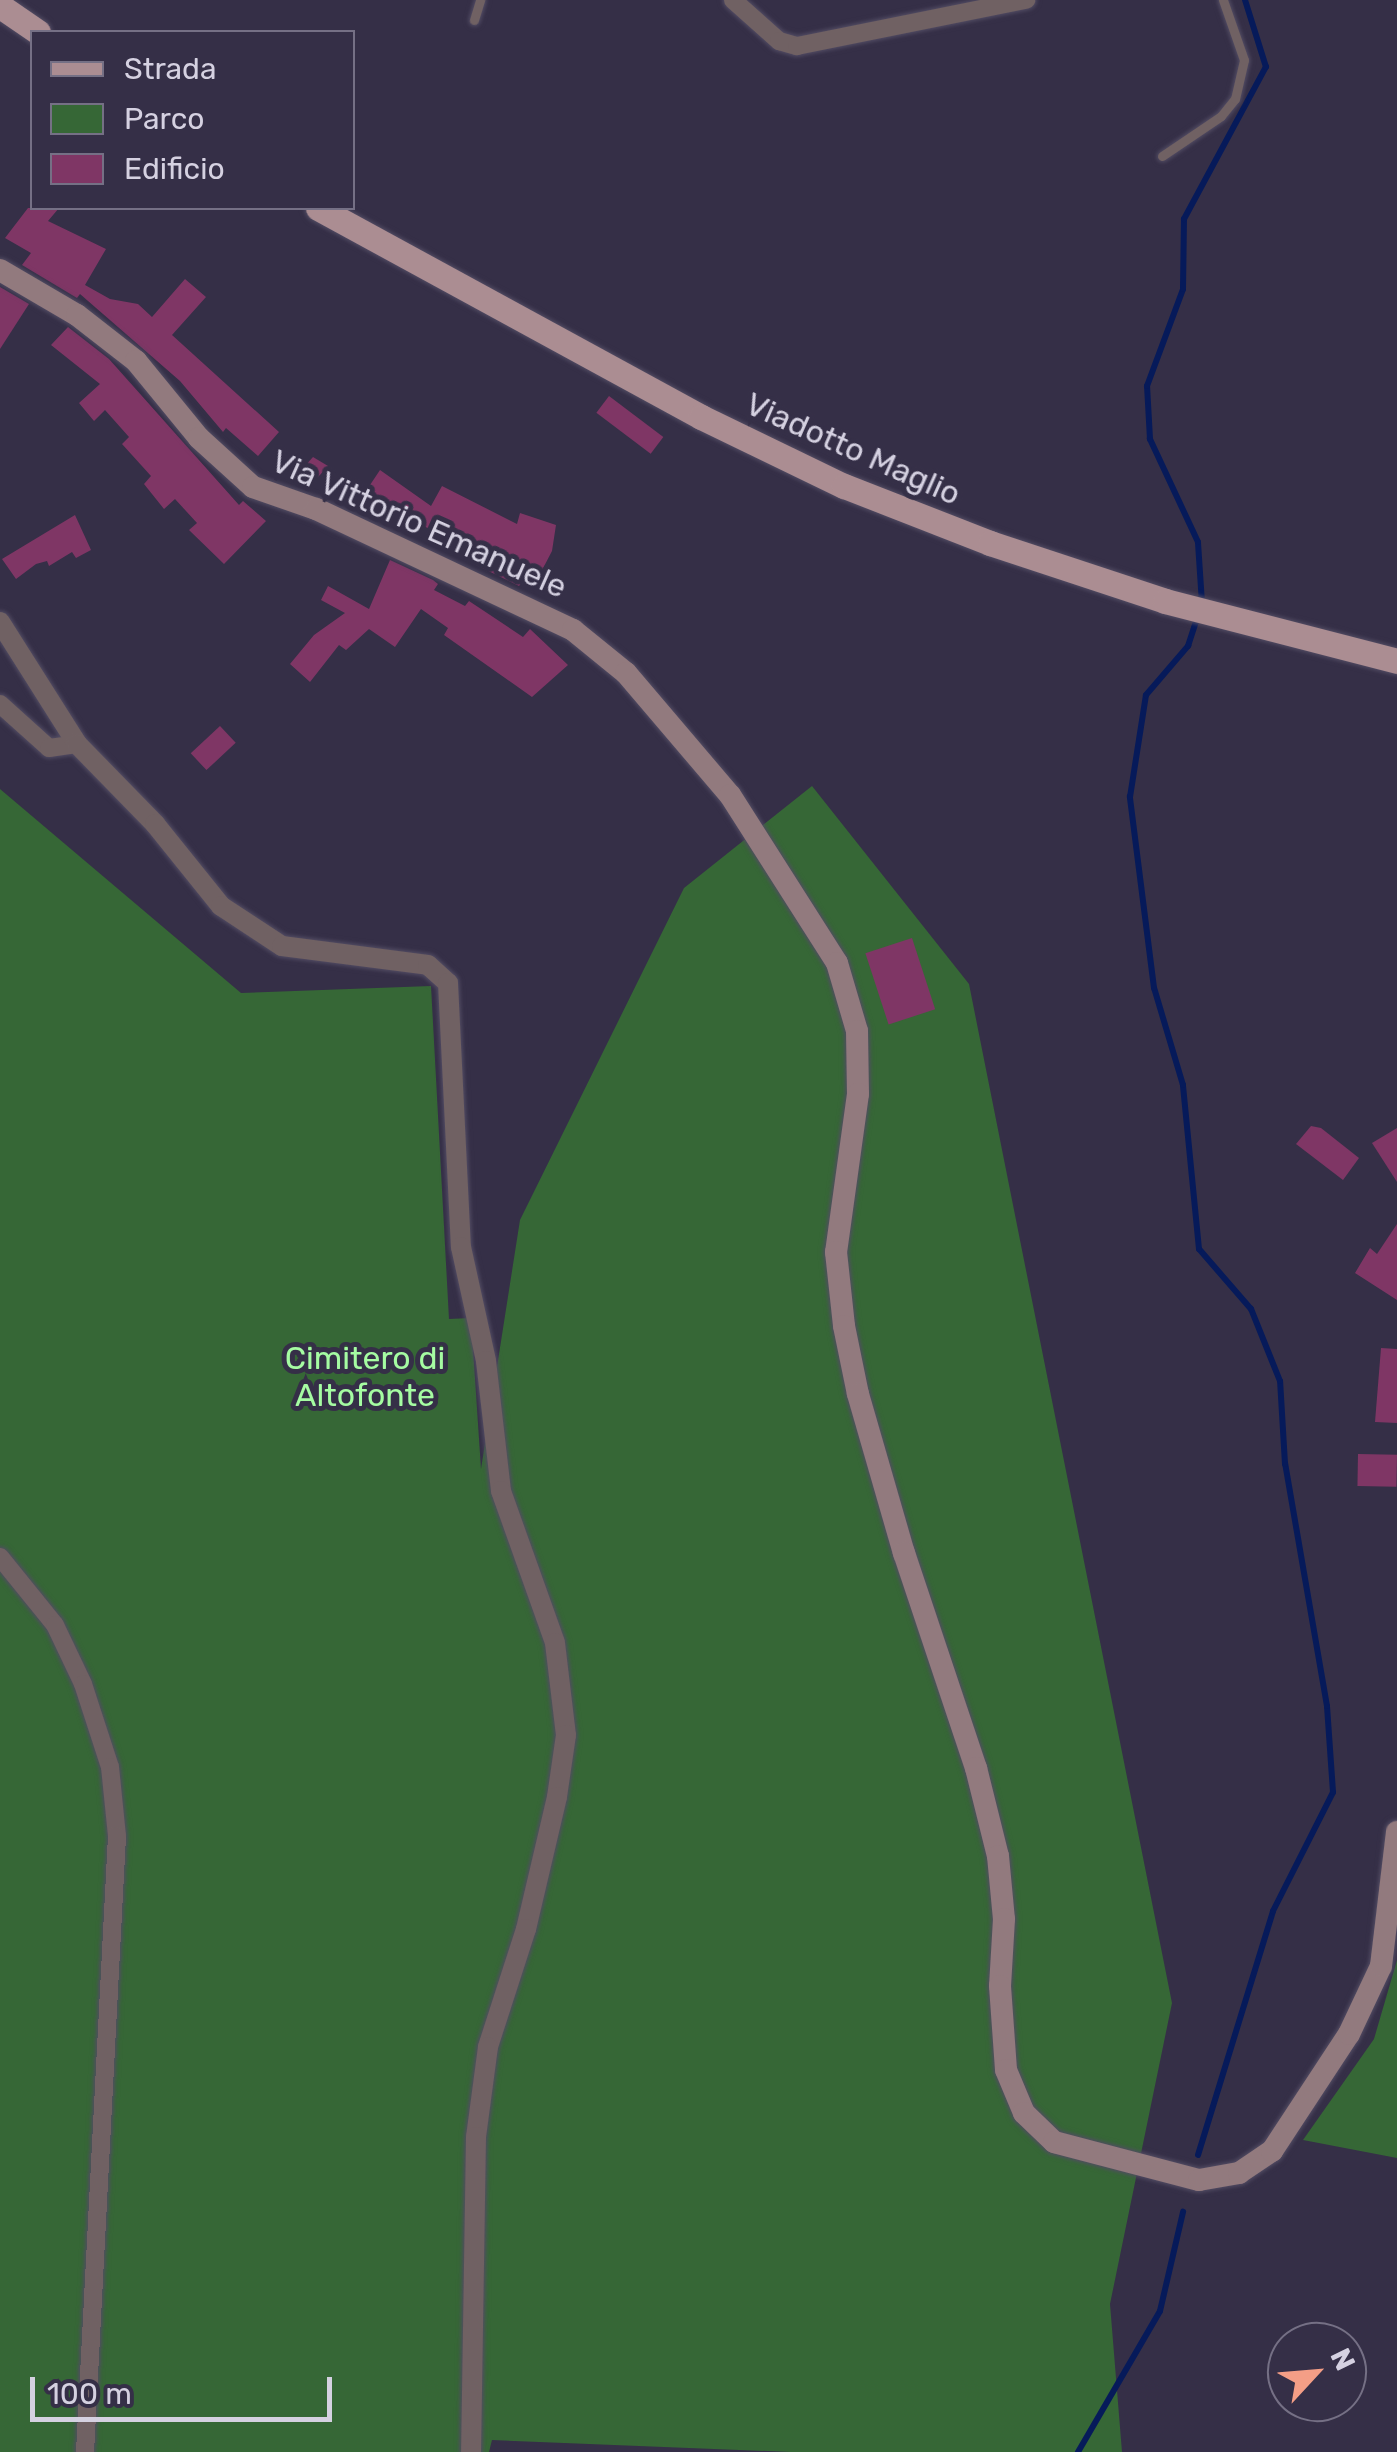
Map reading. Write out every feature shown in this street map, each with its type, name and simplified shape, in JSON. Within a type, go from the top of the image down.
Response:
[{"type":"main road","points":[[0,6],[35,30]]},
{"type":"main road","name":"Viadotto Maglio","points":[[322,210],[701,417],[844,486],[990,543],[1165,601],[1397,661]]},
{"type":"main road","name":"Via Vittorio Emanuele","points":[[0,270],[77,315],[136,361],[199,438],[253,487],[316,509],[573,630],[626,673],[730,795],[837,962],[857,1031],[858,1094],[836,1252],[844,1326],[863,1412],[976,1768],[998,1856],[1004,1919],[1000,1986],[1006,2070],[1024,2113],[1054,2142],[1199,2180],[1239,2174],[1272,2152],[1349,2034],[1381,1966],[1397,1832]]},
{"type":"street","points":[[733,0],[779,42],[797,46],[1026,0]]},
{"type":"street","points":[[0,622],[77,744],[155,824],[221,906],[282,946],[428,965],[448,984],[462,1247],[486,1360],[501,1491],[555,1644],[566,1735],[557,1797],[526,1929],[488,2048],[476,2137],[471,2452]]},
{"type":"street","points":[[0,704],[49,748],[77,744]]},
{"type":"street","points":[[0,1557],[54,1624],[83,1684],[110,1767],[118,1836],[86,2452]]},
{"type":"lane","points":[[474,20],[480,0]]},
{"type":"lane","points":[[1162,156],[1221,116],[1235,99],[1244,60],[1223,0]]},
{"type":"green space","name":"Cimitero di Altofonte","points":[[812,786],[969,984],[1172,2003],[1110,2304],[1122,2452],[791,2452],[492,2440],[489,2452],[0,2452],[0,789],[241,993],[431,986],[449,1319],[471,1318],[481,1469],[520,1220],[684,888]]},
{"type":"green space","points":[[1397,1960],[1397,2158],[1303,2140],[1374,2039]]},
{"type":"building","points":[[28,208],[57,210],[48,221],[106,249],[85,285],[110,299],[138,304],[152,317],[185,279],[206,297],[172,335],[279,432],[258,456],[226,428],[223,432],[180,381],[80,294],[77,298],[22,265],[31,253],[5,238]]},
{"type":"building","points":[[0,287],[29,304],[0,349]]},
{"type":"building","points":[[68,327],[109,359],[239,505],[243,501],[266,521],[224,564],[189,530],[197,523],[175,499],[164,509],[144,484],[151,476],[122,444],[129,437],[105,410],[94,421],[79,403],[100,384],[51,345]]},
{"type":"building","points":[[609,396],[663,437],[651,454],[596,413]]},
{"type":"building","points":[[313,457],[328,466],[311,485],[294,478]]},
{"type":"building","points":[[380,470],[431,506],[442,486],[517,524],[520,513],[556,525],[552,551],[538,578],[527,575],[519,586],[472,563],[481,554],[403,516],[396,526],[360,500]]},
{"type":"building","points":[[75,515],[91,550],[76,558],[72,552],[49,566],[47,561],[36,564],[16,579],[2,559]]},
{"type":"building","points":[[390,560],[433,580],[438,584],[434,590],[465,606],[469,601],[523,637],[530,629],[568,665],[532,697],[444,635],[448,628],[421,609],[395,647],[369,629],[346,650],[339,645],[310,682],[290,664],[314,635],[345,613],[321,600],[328,586],[369,609]]},
{"type":"building","points":[[220,726],[236,743],[206,770],[191,753]]},
{"type":"building","points":[[912,938],[935,1009],[889,1024],[865,953]]},
{"type":"building","points":[[1311,1126],[1321,1128],[1359,1158],[1343,1180],[1296,1144]]},
{"type":"building","points":[[1397,1128],[1397,1182],[1372,1143]]},
{"type":"building","points":[[1397,1224],[1397,1300],[1355,1273],[1370,1248],[1377,1254]]},
{"type":"building","points":[[1381,1348],[1397,1349],[1397,1423],[1375,1422]]},
{"type":"building","points":[[1358,1454],[1397,1455],[1396,1487],[1357,1486]]},
{"type":"waterway","points":[[1202,603],[1198,542],[1150,439],[1147,386],[1183,289],[1184,219],[1266,67],[1245,0]]},
{"type":"waterway","points":[[1198,615],[1188,646],[1146,695],[1130,797],[1154,988],[1183,1085],[1199,1249],[1251,1309],[1280,1381],[1285,1464],[1327,1706],[1333,1792],[1273,1911],[1198,2155]]},
{"type":"waterway","points":[[1078,2452],[1160,2311],[1183,2212]]}]
